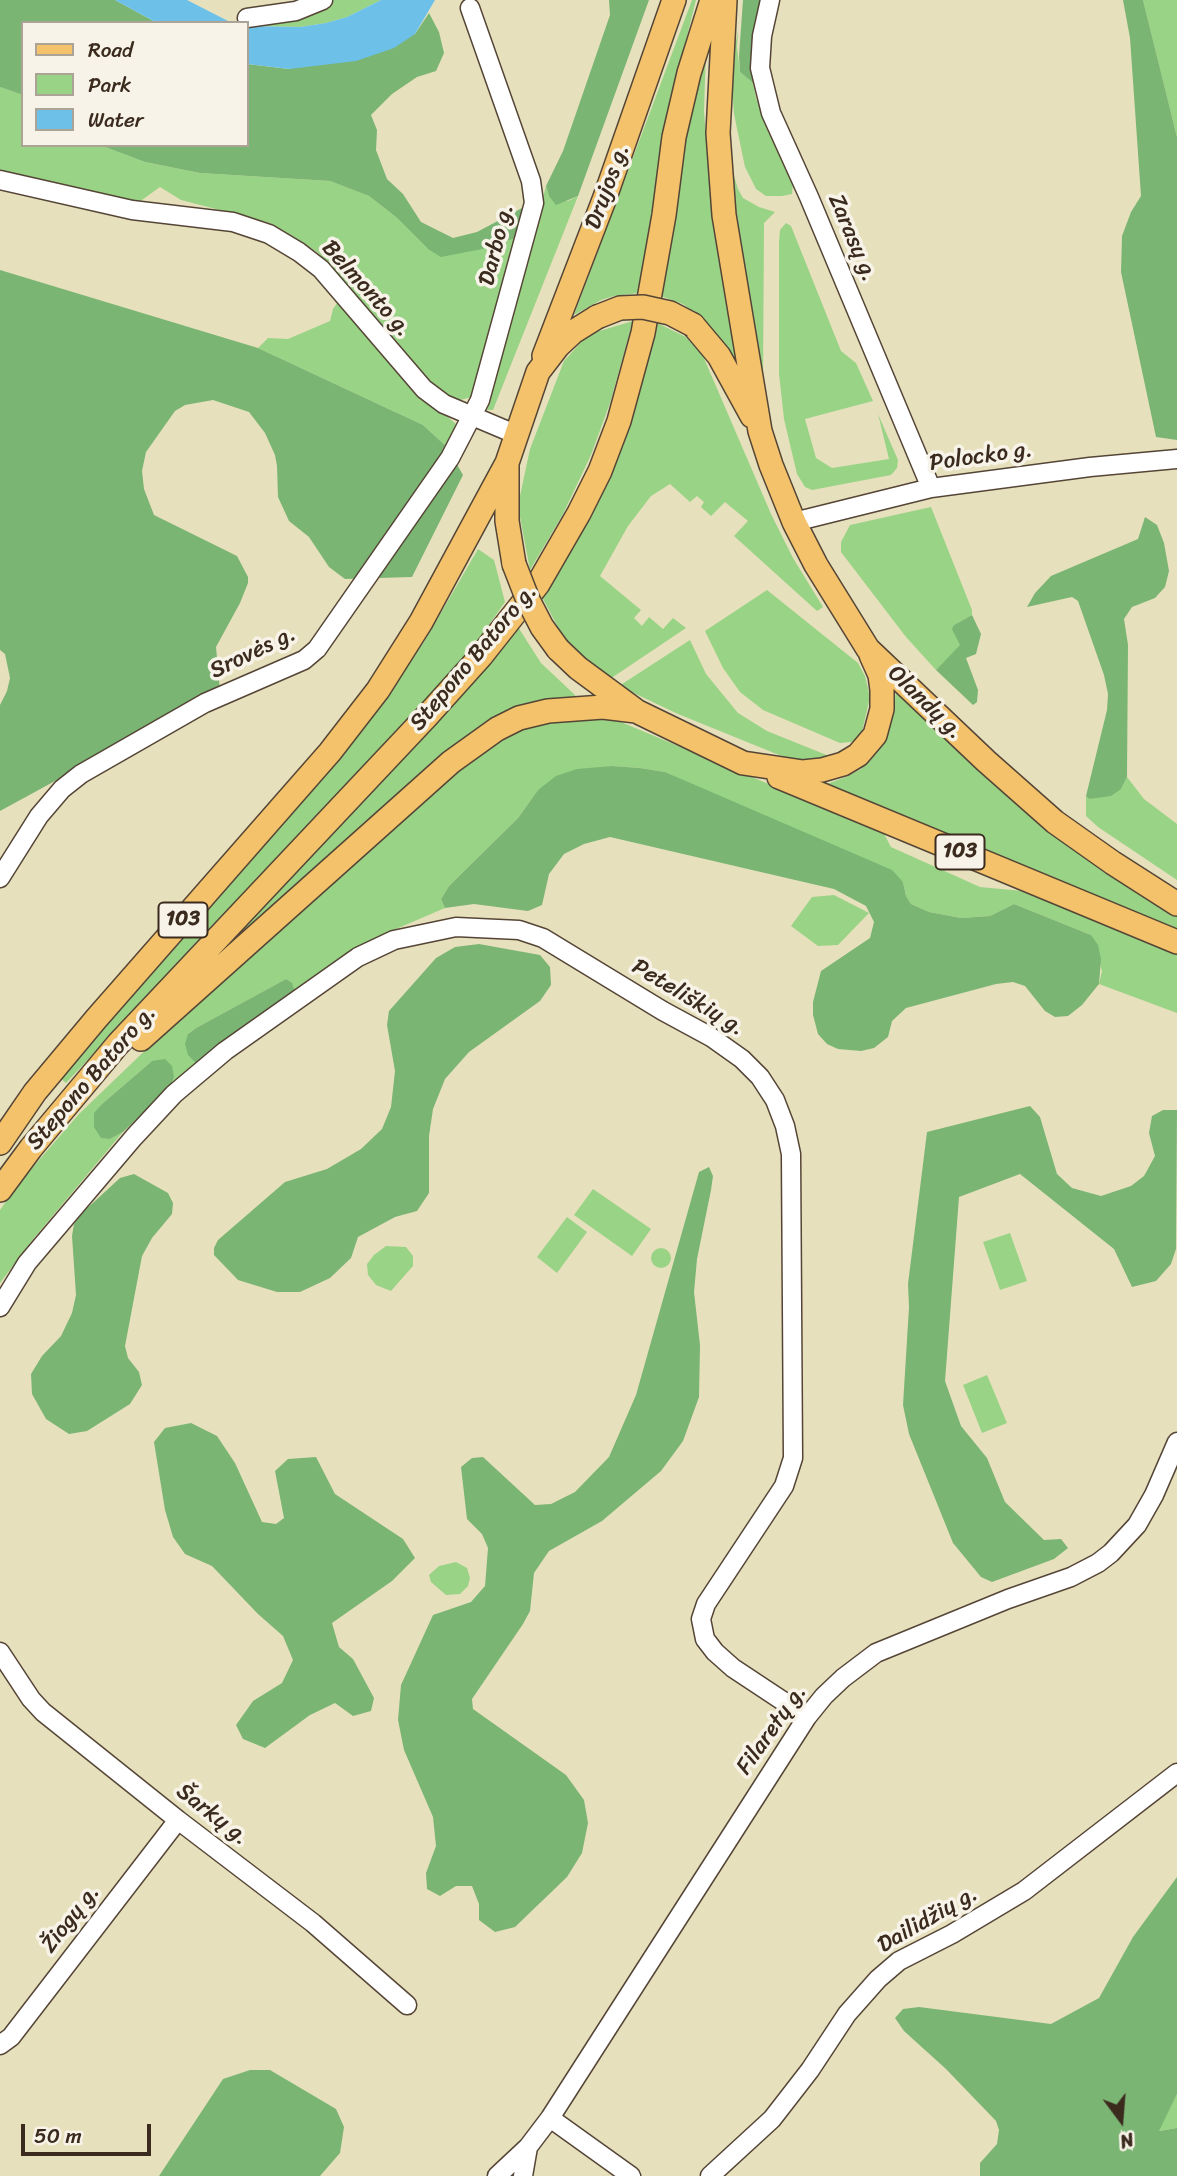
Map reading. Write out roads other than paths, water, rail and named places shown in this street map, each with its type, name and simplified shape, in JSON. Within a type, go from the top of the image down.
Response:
[{"type":"main road","name":"Drujos g.","points":[[538,372],[604,200],[674,0]]},
{"type":"main road","name":"Stepono Batoro g.","points":[[0,1190],[118,1044],[427,716],[481,656],[538,584],[600,471],[619,421],[643,333],[664,215],[674,137],[689,73],[712,0]]},
{"type":"main road","points":[[725,0],[718,133],[724,215],[760,431]]},
{"type":"main road","name":"103","points":[[507,463],[538,372],[573,332],[597,317],[620,309],[643,307],[670,313],[693,325],[719,356],[760,431]]},
{"type":"main road","name":"Olandų g.","points":[[760,431],[794,522],[816,565],[868,649],[1055,822],[1177,904]]},
{"type":"main road","name":"Stepono Batoro g.","points":[[0,1143],[35,1092],[330,752],[378,690],[421,622],[507,463]]},
{"type":"main road","points":[[507,463],[507,521],[514,564],[542,627],[558,649],[578,668],[636,711]]},
{"type":"main road","name":"103","points":[[743,763],[803,772],[843,764],[858,755],[875,735],[883,709],[880,675],[868,649]]},
{"type":"main road","name":"103","points":[[68,1104],[476,742],[519,719],[548,710],[603,707],[636,711],[743,763],[1177,942]]},
{"type":"street","points":[[247,18],[296,12],[323,0]]},
{"type":"street","name":"Zarasų g.","points":[[770,0],[762,36],[760,68],[771,113],[932,488]]},
{"type":"street","name":"Darbo g.","points":[[470,8],[531,181],[534,203],[480,400],[472,415]]},
{"type":"street","name":"Belmonto g.","points":[[0,180],[132,210],[233,222],[269,234],[321,269],[424,389],[443,404],[515,434]]},
{"type":"street","name":"Srovės g.","points":[[0,878],[39,816],[62,789],[82,774],[205,703],[304,660],[317,649],[446,464],[472,415]]},
{"type":"street","name":"Polocko g.","points":[[794,522],[932,488],[1090,467],[1177,459]]},
{"type":"street","name":"Peteliškių g.","points":[[0,1307],[27,1263],[174,1094],[225,1051],[358,957],[394,940],[456,927],[519,930],[542,938],[711,1037],[742,1059],[760,1077],[775,1100],[785,1126],[791,1154],[793,1458],[785,1486],[706,1604],[701,1619],[705,1639],[715,1652],[733,1668],[807,1717]]},
{"type":"street","name":"Filaretų g.","points":[[523,2176],[528,2147],[550,2118],[807,1717],[842,1678],[876,1653],[1008,1599],[1071,1577],[1098,1563],[1122,1542],[1141,1518],[1177,1441]]},
{"type":"street","name":"Šarkų g.","points":[[0,1652],[31,1699],[43,1712],[313,1923],[407,2005]]},
{"type":"street","name":"Dailidžių g.","points":[[710,2176],[772,2119],[810,2070],[847,2014],[878,1979],[899,1961],[981,1918],[1024,1891],[1177,1773]]},
{"type":"street","name":"Žiogų g.","points":[[0,2045],[11,2037],[178,1820]]},
{"type":"street","points":[[550,2118],[631,2176]]},
{"type":"street","points":[[497,2176],[528,2147]]},
{"type":"water","points":[[115,0],[187,0],[228,21],[153,21]]},
{"type":"water","points":[[381,0],[435,0],[415,34],[394,48],[356,61],[289,69],[248,64],[248,26],[300,27],[347,17]]}]
